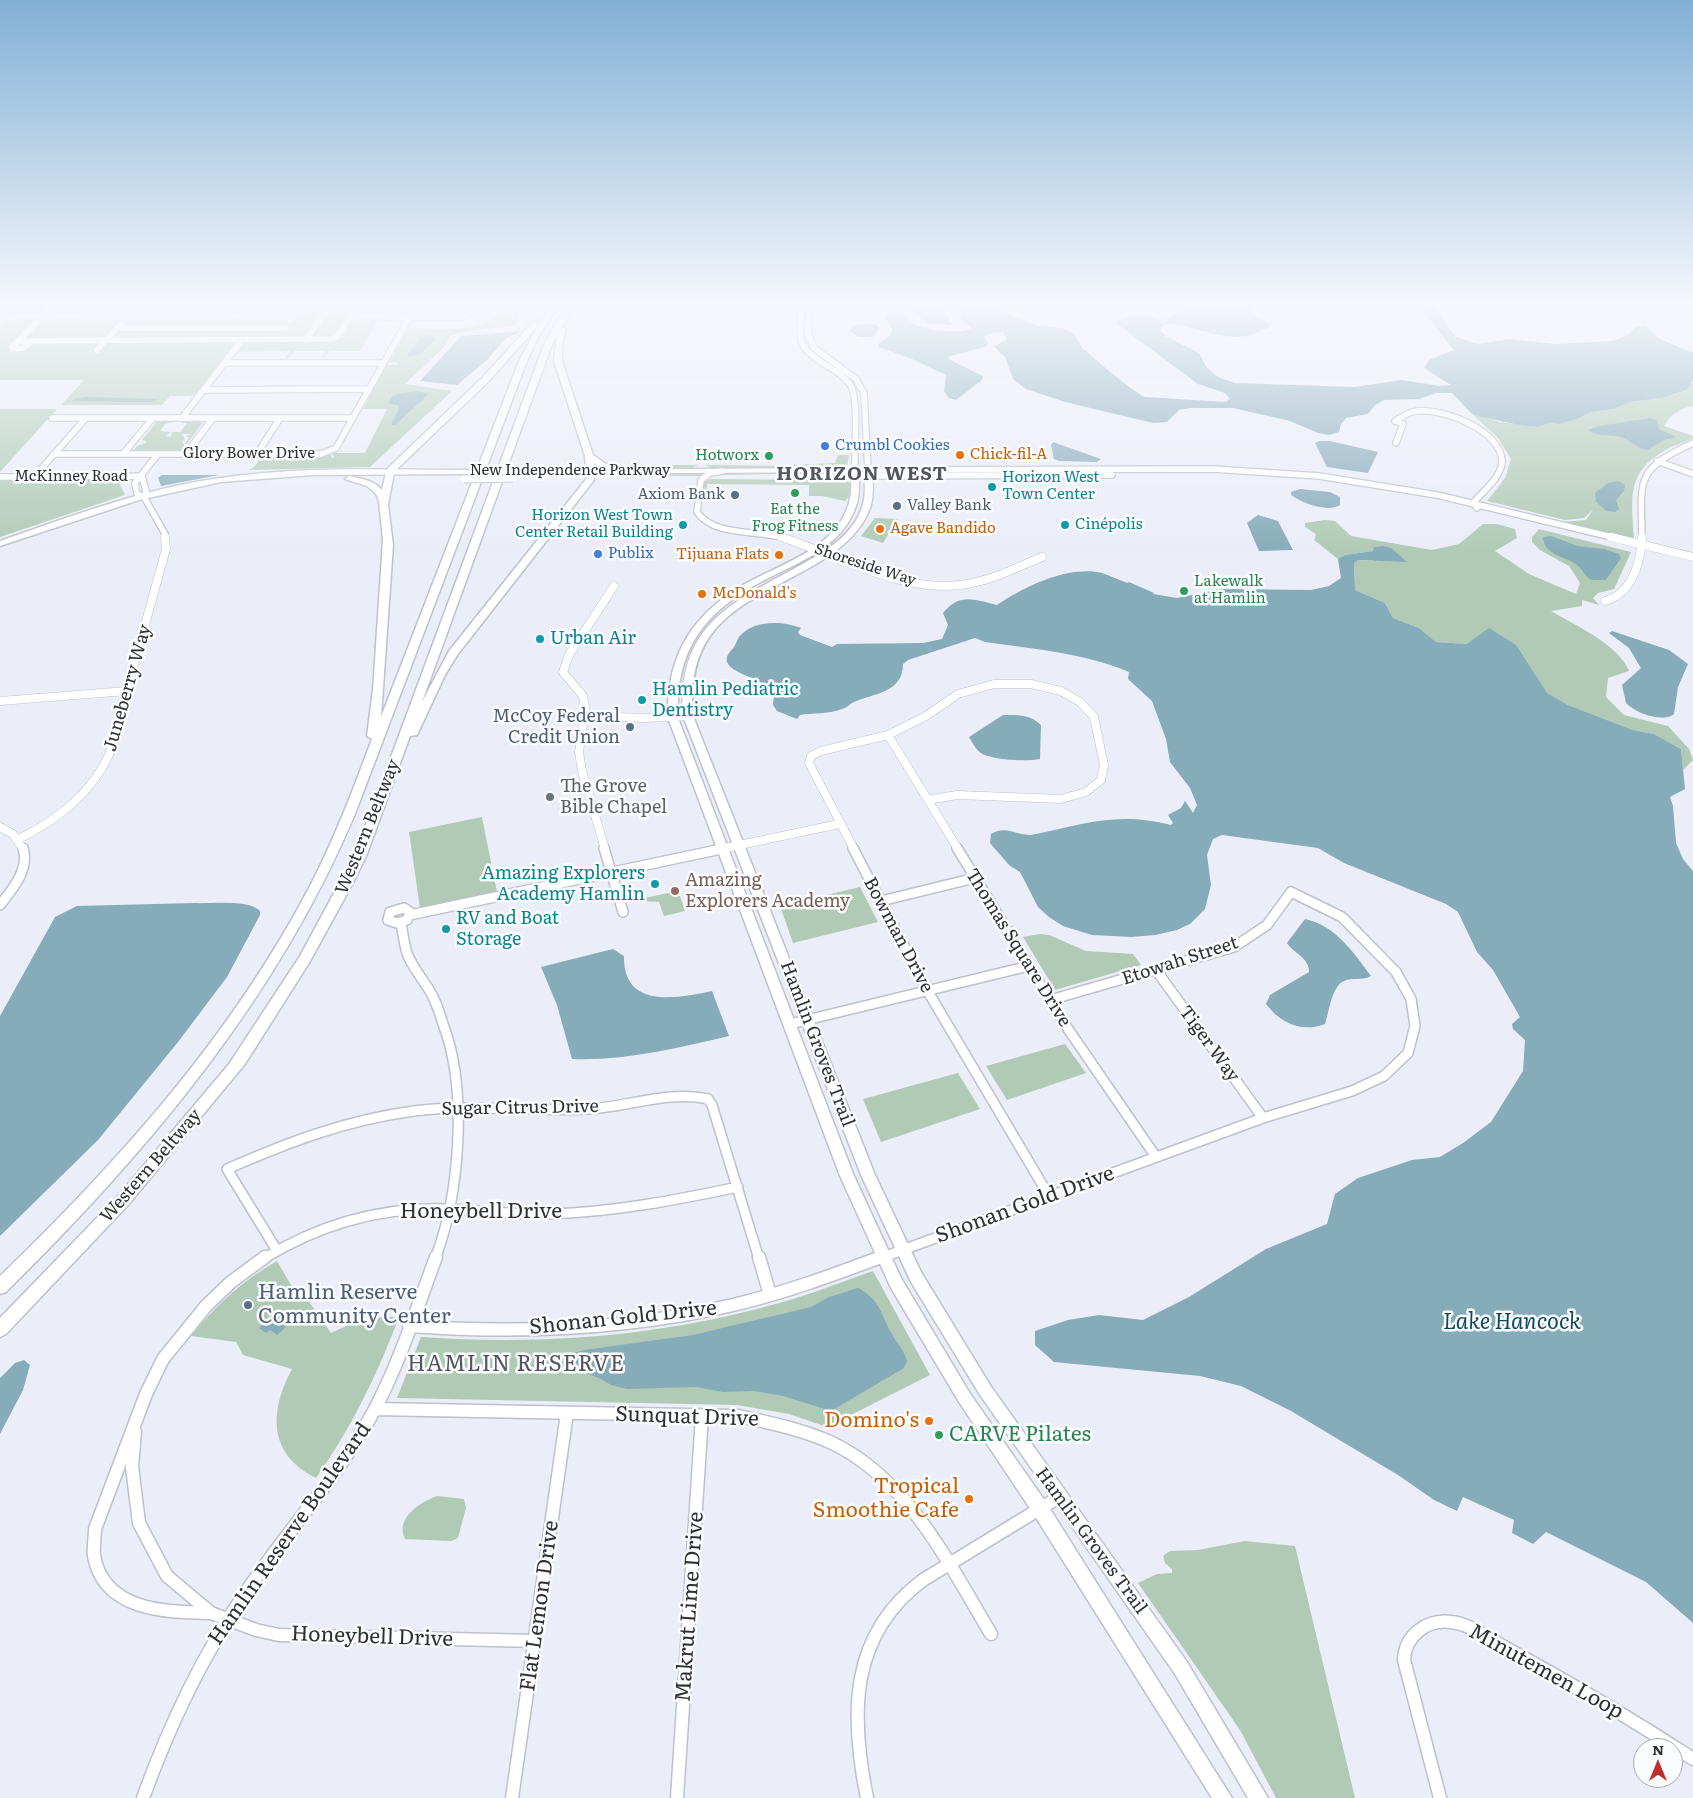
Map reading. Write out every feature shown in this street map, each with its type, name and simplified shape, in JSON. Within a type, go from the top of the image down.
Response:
[{"type":"highway","points":[[383,500],[385,485],[390,476],[391,469],[479,386]]},
{"type":"highway","name":"Western Beltway","points":[[0,1286],[144,1135],[209,1055],[259,984],[292,930],[328,862],[357,791],[513,386]]},
{"type":"highway","name":"Western Beltway","points":[[0,1329],[80,1247],[164,1154],[238,1062],[286,991],[343,891],[361,854],[532,386]]},
{"type":"highway","points":[[393,768],[453,653],[591,475],[589,456],[566,386]]},
{"type":"highway","points":[[589,456],[603,466],[626,471]]},
{"type":"highway","points":[[349,479],[375,486],[380,491],[383,500],[388,542],[379,699],[357,791]]},
{"type":"main road","name":"New Independence Parkway","points":[[591,475],[626,471],[723,470],[862,473]]},
{"type":"main road","name":"New Independence Parkway","points":[[0,544],[220,480],[259,476],[591,475],[702,477],[862,473]]},
{"type":"main road","name":"Hamlin Groves Trail","points":[[862,473],[869,494],[864,512],[851,531],[744,599],[702,641],[690,666],[685,689],[688,716],[868,1175],[902,1250],[957,1347],[1058,1497],[1181,1668],[1259,1798]]},
{"type":"main road","name":"New Independence Parkway","points":[[0,552],[146,500],[238,484],[390,476]]},
{"type":"main road","name":"Hamlin Groves Trail","points":[[822,551],[737,593],[712,613],[690,639],[679,659],[673,678],[671,700],[673,718],[847,1176],[883,1256],[940,1359],[1039,1508],[1223,1798]]},
{"type":"street","points":[[182,418],[207,386]]},
{"type":"street","name":"Glory Bower Drive","points":[[54,454],[330,452],[336,448],[370,386]]},
{"type":"street","name":"Hamlin Groves Trail","points":[[850,386],[853,394],[862,473]]},
{"type":"street","name":"Hamlin Groves Trail","points":[[860,386],[864,403],[862,473]]},
{"type":"street","points":[[204,390],[368,389]]},
{"type":"street","points":[[853,403],[864,403]]},
{"type":"street","points":[[1396,443],[1403,424],[1395,421],[1413,412],[1422,411],[1464,419],[1478,426],[1496,445],[1502,461],[1500,472],[1474,502],[1477,508]]},
{"type":"street","points":[[52,418],[353,418]]},
{"type":"street","points":[[34,477],[86,418]]},
{"type":"street","points":[[123,454],[153,418]]},
{"type":"street","points":[[186,454],[213,418]]},
{"type":"street","points":[[257,454],[280,418]]},
{"type":"street","points":[[1605,601],[1616,598],[1638,568],[1642,547],[1639,491],[1646,474],[1658,461],[1693,444]]},
{"type":"street","points":[[142,476],[158,454]]},
{"type":"street","points":[[1658,461],[1693,474]]},
{"type":"street","points":[[702,477],[723,470]]},
{"type":"street","name":"New Independence Parkway","points":[[862,473],[1240,475],[1352,485],[1477,508],[1642,547],[1693,562]]},
{"type":"street","name":"McKinney Road","points":[[0,477],[142,476]]},
{"type":"street","name":"Juneberry Way","points":[[19,839],[59,816],[93,784],[109,755],[166,550],[165,534],[146,500],[137,494],[134,487],[142,476]]},
{"type":"street","name":"Shoreside Way","points":[[702,477],[697,512],[706,523],[777,536],[890,576],[941,586],[971,584],[1042,557]]},
{"type":"street","name":"New Independence Parkway","points":[[1642,547],[1693,556]]},
{"type":"street","points":[[614,586],[563,666],[563,672],[583,696],[584,716],[579,752],[582,771],[623,912]]},
{"type":"street","name":"Bowman Drive","points":[[928,800],[963,795],[1061,799],[1086,792],[1101,780],[1104,765],[1094,717],[1080,702],[1061,691],[1031,684],[1000,684],[958,694],[945,701],[926,716],[888,735],[821,751],[811,756],[810,766],[927,990],[1048,1196]]},
{"type":"street","points":[[0,701],[127,691]]},
{"type":"street","points":[[584,716],[673,718],[688,716]]},
{"type":"street","name":"Thomas Square Drive","points":[[888,735],[1050,1000],[1156,1157]]},
{"type":"street","points":[[612,872],[839,824]]},
{"type":"street","points":[[0,827],[19,839],[26,852],[24,866],[0,905]]},
{"type":"street","name":"Hamlin Reserve Boulevard","points":[[143,1798],[163,1742],[203,1660],[244,1594],[330,1481],[375,1409],[442,1240],[450,1210],[458,1108],[458,1083],[453,1052],[432,995],[407,954],[406,919],[612,872]]},
{"type":"street","points":[[881,901],[975,878]]},
{"type":"street","name":"Etowah Street","points":[[1050,1000],[1234,947],[1267,925],[1291,892]]},
{"type":"street","name":"Shonan Gold Drive","points":[[409,1326],[496,1331],[568,1328],[668,1317],[720,1308],[770,1295],[902,1250],[1263,1118],[1352,1092],[1384,1076],[1408,1053],[1415,1026],[1411,999],[1396,972],[1367,940],[1342,917],[1291,892]]},
{"type":"street","points":[[790,1024],[1029,966]]},
{"type":"street","name":"Tiger Way","points":[[1156,970],[1263,1118]]},
{"type":"street","name":"Sugar Citrus Drive","points":[[276,1249],[228,1169],[284,1144],[332,1127],[414,1111],[458,1108],[589,1109],[640,1104],[691,1094],[708,1099],[712,1105],[770,1295]]},
{"type":"street","name":"Honeybell Drive","points":[[211,1613],[153,1611],[130,1604],[101,1575],[94,1554],[95,1529],[148,1387],[162,1360],[178,1337],[218,1293],[247,1269],[276,1249],[322,1228],[358,1217],[402,1210],[450,1210],[510,1214],[579,1212],[669,1202],[738,1188]]},
{"type":"street","name":"Sunquat Drive","points":[[375,1409],[739,1416],[797,1428],[828,1440],[856,1456],[881,1476],[903,1498],[922,1521],[991,1634]]},
{"type":"street","name":"Flat Lemon Drive","points":[[512,1798],[536,1641],[567,1413]]},
{"type":"street","name":"Makrut Lime Drive","points":[[677,1798],[702,1416]]},
{"type":"street","name":"Honeybell Drive","points":[[136,1421],[132,1467],[139,1523],[167,1576],[211,1613],[227,1621],[256,1630],[279,1634],[536,1641]]},
{"type":"street","points":[[868,1798],[859,1763],[855,1728],[857,1694],[867,1652],[883,1623],[907,1592],[928,1575],[1058,1497]]},
{"type":"street","name":"Minutemen Loop","points":[[1440,1798],[1406,1674],[1404,1655],[1408,1641],[1415,1632],[1424,1626],[1438,1622],[1464,1626],[1540,1666],[1693,1759]]},
{"type":"green space","points":[[79,386],[202,386],[194,396],[170,396],[162,405],[61,405]]},
{"type":"green space","points":[[376,386],[418,386],[452,391],[370,467],[249,470],[255,466],[262,456],[331,455],[332,458],[334,457],[332,454],[335,453],[365,453],[387,409],[363,409]]},
{"type":"green space","points":[[1690,386],[1693,386],[1693,406],[1676,412],[1664,426],[1693,436],[1693,438],[1667,449],[1651,460],[1637,479],[1632,501],[1634,540],[1562,522],[1586,520],[1593,510],[1584,518],[1565,520],[1487,501],[1505,478],[1511,459],[1498,438],[1471,413],[1499,422],[1537,427],[1551,422],[1577,419],[1591,412],[1614,409],[1630,402],[1677,394],[1687,390]]},
{"type":"green space","points":[[0,409],[57,409],[0,472]]},
{"type":"green space","points":[[157,421],[178,421],[165,424],[160,431],[171,432],[166,436],[171,437],[172,432],[182,432],[187,423],[182,423],[184,421],[204,421],[186,445],[185,443],[189,438],[186,436],[192,434],[183,434],[185,440],[182,442],[186,447],[182,451],[133,451],[137,446],[146,443],[146,441],[142,440]]},
{"type":"green space","points":[[838,455],[849,455],[847,467],[799,468],[791,465],[835,463]]},
{"type":"green space","points":[[608,462],[622,465],[698,465],[690,469],[618,468],[603,464]]},
{"type":"green space","points":[[705,465],[786,466],[779,468],[714,469]]},
{"type":"green space","points":[[709,472],[699,476],[593,475],[596,473]]},
{"type":"green space","points":[[715,473],[845,473],[713,475]]},
{"type":"green space","points":[[117,479],[125,495],[0,537],[0,480]]},
{"type":"green space","points":[[711,479],[843,480],[852,484],[851,495],[845,501],[822,496],[809,496],[809,485],[707,484],[706,499],[701,498],[704,482]]},
{"type":"green space","points":[[875,518],[898,519],[883,543],[861,536]]},
{"type":"green space","points":[[1325,520],[1335,521],[1351,536],[1432,550],[1459,544],[1483,524],[1497,524],[1515,529],[1517,538],[1495,551],[1529,574],[1576,594],[1580,583],[1569,566],[1540,550],[1532,542],[1532,537],[1539,529],[1631,552],[1614,589],[1598,593],[1593,598],[1599,605],[1582,600],[1582,606],[1551,611],[1595,636],[1616,652],[1624,661],[1629,671],[1608,678],[1606,697],[1624,715],[1668,726],[1689,749],[1693,760],[1683,770],[1681,749],[1654,734],[1633,730],[1568,705],[1546,693],[1540,685],[1467,644],[1436,642],[1419,628],[1393,618],[1385,603],[1355,590],[1354,564],[1358,560],[1374,561],[1373,551],[1345,555],[1338,559],[1314,540],[1316,534],[1305,527],[1305,523]]},
{"type":"green space","points":[[482,817],[497,892],[420,908],[409,832]]},
{"type":"green space","points":[[860,887],[878,922],[793,943],[780,906]]},
{"type":"green space","points":[[673,892],[675,897],[680,896],[685,911],[664,916],[659,902],[640,901],[640,899]]},
{"type":"green space","points":[[1040,934],[1049,935],[1086,951],[1133,954],[1141,965],[1055,990],[1023,937]]},
{"type":"green space","points":[[1065,1044],[1086,1073],[1007,1100],[986,1066]]},
{"type":"green space","points":[[958,1073],[980,1109],[881,1142],[863,1099]]},
{"type":"green space","points":[[277,1261],[291,1285],[303,1293],[331,1333],[364,1320],[381,1317],[399,1317],[363,1400],[316,1478],[300,1468],[289,1457],[281,1444],[277,1431],[279,1401],[292,1369],[243,1355],[236,1342],[191,1336],[231,1294],[253,1276]]},
{"type":"green space","points":[[873,1271],[930,1375],[827,1427],[789,1414],[737,1405],[397,1398],[421,1337],[509,1340],[553,1339],[639,1332],[725,1317],[768,1306]]},
{"type":"green space","points":[[437,1496],[464,1499],[466,1508],[458,1538],[451,1541],[405,1539],[403,1524],[406,1518],[423,1502]]},
{"type":"green space","points":[[1245,1541],[1295,1546],[1355,1798],[1276,1798],[1240,1730],[1138,1583],[1157,1574],[1172,1573],[1172,1569],[1165,1563],[1163,1556],[1170,1551],[1198,1550]]},
{"type":"water","points":[[945,386],[974,386],[956,400],[949,398],[944,391]]},
{"type":"water","points":[[1022,386],[1129,386],[1145,397],[1226,402],[1230,399],[1225,393],[1204,386],[1690,386],[1687,390],[1665,397],[1630,402],[1614,409],[1591,412],[1577,419],[1558,424],[1552,422],[1537,427],[1519,425],[1471,413],[1452,393],[1436,393],[1419,399],[1384,400],[1375,405],[1368,414],[1346,418],[1341,424],[1339,432],[1329,435],[1318,433],[1290,421],[1233,408],[1190,408],[1179,410],[1167,422],[1153,423],[1065,402]]},
{"type":"water","points":[[417,391],[429,394],[395,425],[391,425],[399,409],[399,406],[388,403],[393,395]]},
{"type":"water","points":[[86,397],[158,399],[150,402],[72,401]]},
{"type":"water","points":[[1650,418],[1657,420],[1659,429],[1676,437],[1664,440],[1647,450],[1621,437],[1599,434],[1588,430],[1600,426]]},
{"type":"water","points":[[1330,441],[1378,452],[1368,473],[1327,467],[1315,443]]},
{"type":"water","points":[[1053,442],[1101,459],[1097,462],[1059,461],[1054,459],[1051,445]]},
{"type":"water","points":[[162,475],[219,475],[161,486],[158,478]]},
{"type":"water","points":[[1618,481],[1625,485],[1624,491],[1616,500],[1619,509],[1615,512],[1607,511],[1596,502],[1595,493],[1608,483]]},
{"type":"water","points":[[1300,489],[1330,492],[1340,497],[1340,505],[1329,508],[1308,504],[1291,495],[1291,492]]},
{"type":"water","points":[[1258,515],[1278,521],[1293,550],[1259,551],[1247,523]]},
{"type":"water","points":[[1551,536],[1578,546],[1604,549],[1619,554],[1621,558],[1606,580],[1591,580],[1577,565],[1547,548],[1543,537]]},
{"type":"water","name":"Lake Hancock","points":[[1383,546],[1391,548],[1407,562],[1358,560],[1354,564],[1355,590],[1385,603],[1393,618],[1419,628],[1436,642],[1467,644],[1489,628],[1516,645],[1547,693],[1568,705],[1633,730],[1654,734],[1681,749],[1685,789],[1670,797],[1673,806],[1676,843],[1683,859],[1693,871],[1693,1623],[1646,1582],[1546,1532],[1533,1544],[1512,1533],[1514,1520],[1463,1497],[1457,1511],[1434,1500],[1398,1475],[1291,1411],[1241,1386],[1200,1376],[1054,1362],[1035,1345],[1035,1331],[1068,1320],[1099,1315],[1143,1320],[1189,1297],[1266,1249],[1327,1224],[1335,1194],[1358,1178],[1412,1160],[1440,1157],[1491,1122],[1523,1071],[1525,1040],[1513,1029],[1512,1024],[1520,1017],[1493,970],[1477,952],[1458,912],[1446,904],[1344,863],[1318,848],[1222,835],[1213,839],[1207,855],[1211,885],[1205,909],[1190,924],[1177,930],[1155,935],[1132,937],[1092,935],[1063,926],[1038,907],[1020,872],[1009,865],[990,843],[991,834],[996,831],[1006,830],[1031,835],[1084,823],[1117,819],[1152,821],[1171,825],[1173,823],[1168,815],[1181,808],[1185,801],[1193,813],[1197,805],[1190,788],[1170,762],[1166,739],[1152,701],[1128,679],[1129,672],[1077,656],[985,642],[975,638],[908,660],[903,664],[902,674],[898,681],[885,691],[852,703],[837,711],[800,715],[797,719],[777,711],[773,705],[774,692],[769,687],[731,668],[727,661],[728,655],[745,631],[760,624],[769,623],[786,624],[801,628],[798,632],[800,635],[832,647],[837,644],[923,643],[942,639],[948,625],[943,613],[956,602],[968,599],[997,605],[1020,591],[1047,579],[1075,572],[1089,571],[1102,573],[1127,583],[1129,582],[1153,594],[1177,598],[1221,589],[1311,590],[1329,586],[1341,578],[1338,559],[1345,555],[1373,551],[1374,547]]},
{"type":"water","points":[[1612,631],[1669,650],[1688,664],[1678,687],[1674,714],[1665,717],[1653,717],[1641,713],[1626,703],[1622,685],[1641,668],[1629,648],[1609,633]]},
{"type":"water","points":[[1003,715],[1028,717],[1041,725],[1040,759],[1001,759],[986,755],[977,750],[969,737]]},
{"type":"water","points":[[239,903],[255,907],[260,911],[260,915],[227,977],[178,1042],[98,1140],[0,1236],[0,1016],[55,917],[77,906]]},
{"type":"water","points":[[1305,919],[1326,927],[1335,934],[1351,949],[1371,976],[1347,980],[1340,984],[1333,994],[1325,1024],[1316,1027],[1300,1027],[1285,1021],[1266,1004],[1270,995],[1309,972],[1304,959],[1287,943]]},
{"type":"water","points":[[613,949],[624,956],[626,973],[633,985],[642,993],[669,997],[712,991],[729,1036],[632,1056],[572,1059],[557,1005],[541,967]]},
{"type":"water","points":[[858,1288],[876,1303],[907,1361],[904,1368],[831,1411],[783,1396],[754,1391],[723,1392],[696,1387],[627,1389],[611,1385],[571,1367],[573,1353],[693,1335],[811,1307],[829,1297]]},
{"type":"water","points":[[276,1313],[282,1318],[279,1322],[286,1327],[277,1335],[270,1330],[266,1333],[259,1328]]},
{"type":"water","points":[[24,1360],[30,1365],[23,1390],[0,1434],[0,1378],[15,1363]]},
{"type":"place","name":"Crumbl Cookies","points":[[825,446]]},
{"type":"place","name":"Chick-fil-A","points":[[960,455]]},
{"type":"place","name":"Hotworx","points":[[769,456]]},
{"type":"place","name":"Horizon West Town Center","points":[[992,487]]},
{"type":"place","name":"Eat the Frog Fitness","points":[[795,493]]},
{"type":"place","name":"Axiom Bank","points":[[735,495]]},
{"type":"place","name":"Valley Bank","points":[[897,506]]},
{"type":"place","name":"Horizon West Town Center Retail Building","points":[[683,525]]},
{"type":"place","name":"Cinépolis","points":[[1065,525]]},
{"type":"place","name":"Agave Bandido","points":[[880,529]]},
{"type":"place","name":"Publix","points":[[598,554]]},
{"type":"place","name":"Tijuana Flats","points":[[779,555]]},
{"type":"place","name":"Lakewalk at Hamlin","points":[[1184,591]]},
{"type":"place","name":"McDonald's","points":[[702,594]]},
{"type":"place","name":"Urban Air","points":[[540,639]]},
{"type":"place","name":"Hamlin Pediatric Dentistry","points":[[642,700]]},
{"type":"place","name":"McCoy Federal Credit Union","points":[[630,727]]},
{"type":"place","name":"The Grove Bible Chapel","points":[[550,797]]},
{"type":"place","name":"Amazing Explorers Academy Hamlin","points":[[655,884]]},
{"type":"place","name":"Amazing Explorers Academy","points":[[675,891]]},
{"type":"place","name":"RV and Boat Storage","points":[[446,929]]},
{"type":"place","name":"Hamlin Reserve Community Center","points":[[248,1305]]},
{"type":"place","name":"Domino's","points":[[929,1421]]},
{"type":"place","name":"CARVE Pilates","points":[[939,1435]]},
{"type":"place","name":"Tropical Smoothie Cafe","points":[[969,1499]]},
{"type":"district","name":"HORIZON WEST","points":[[862,474]]},
{"type":"district","name":"HAMLIN RESERVE","points":[[516,1365]]}]
